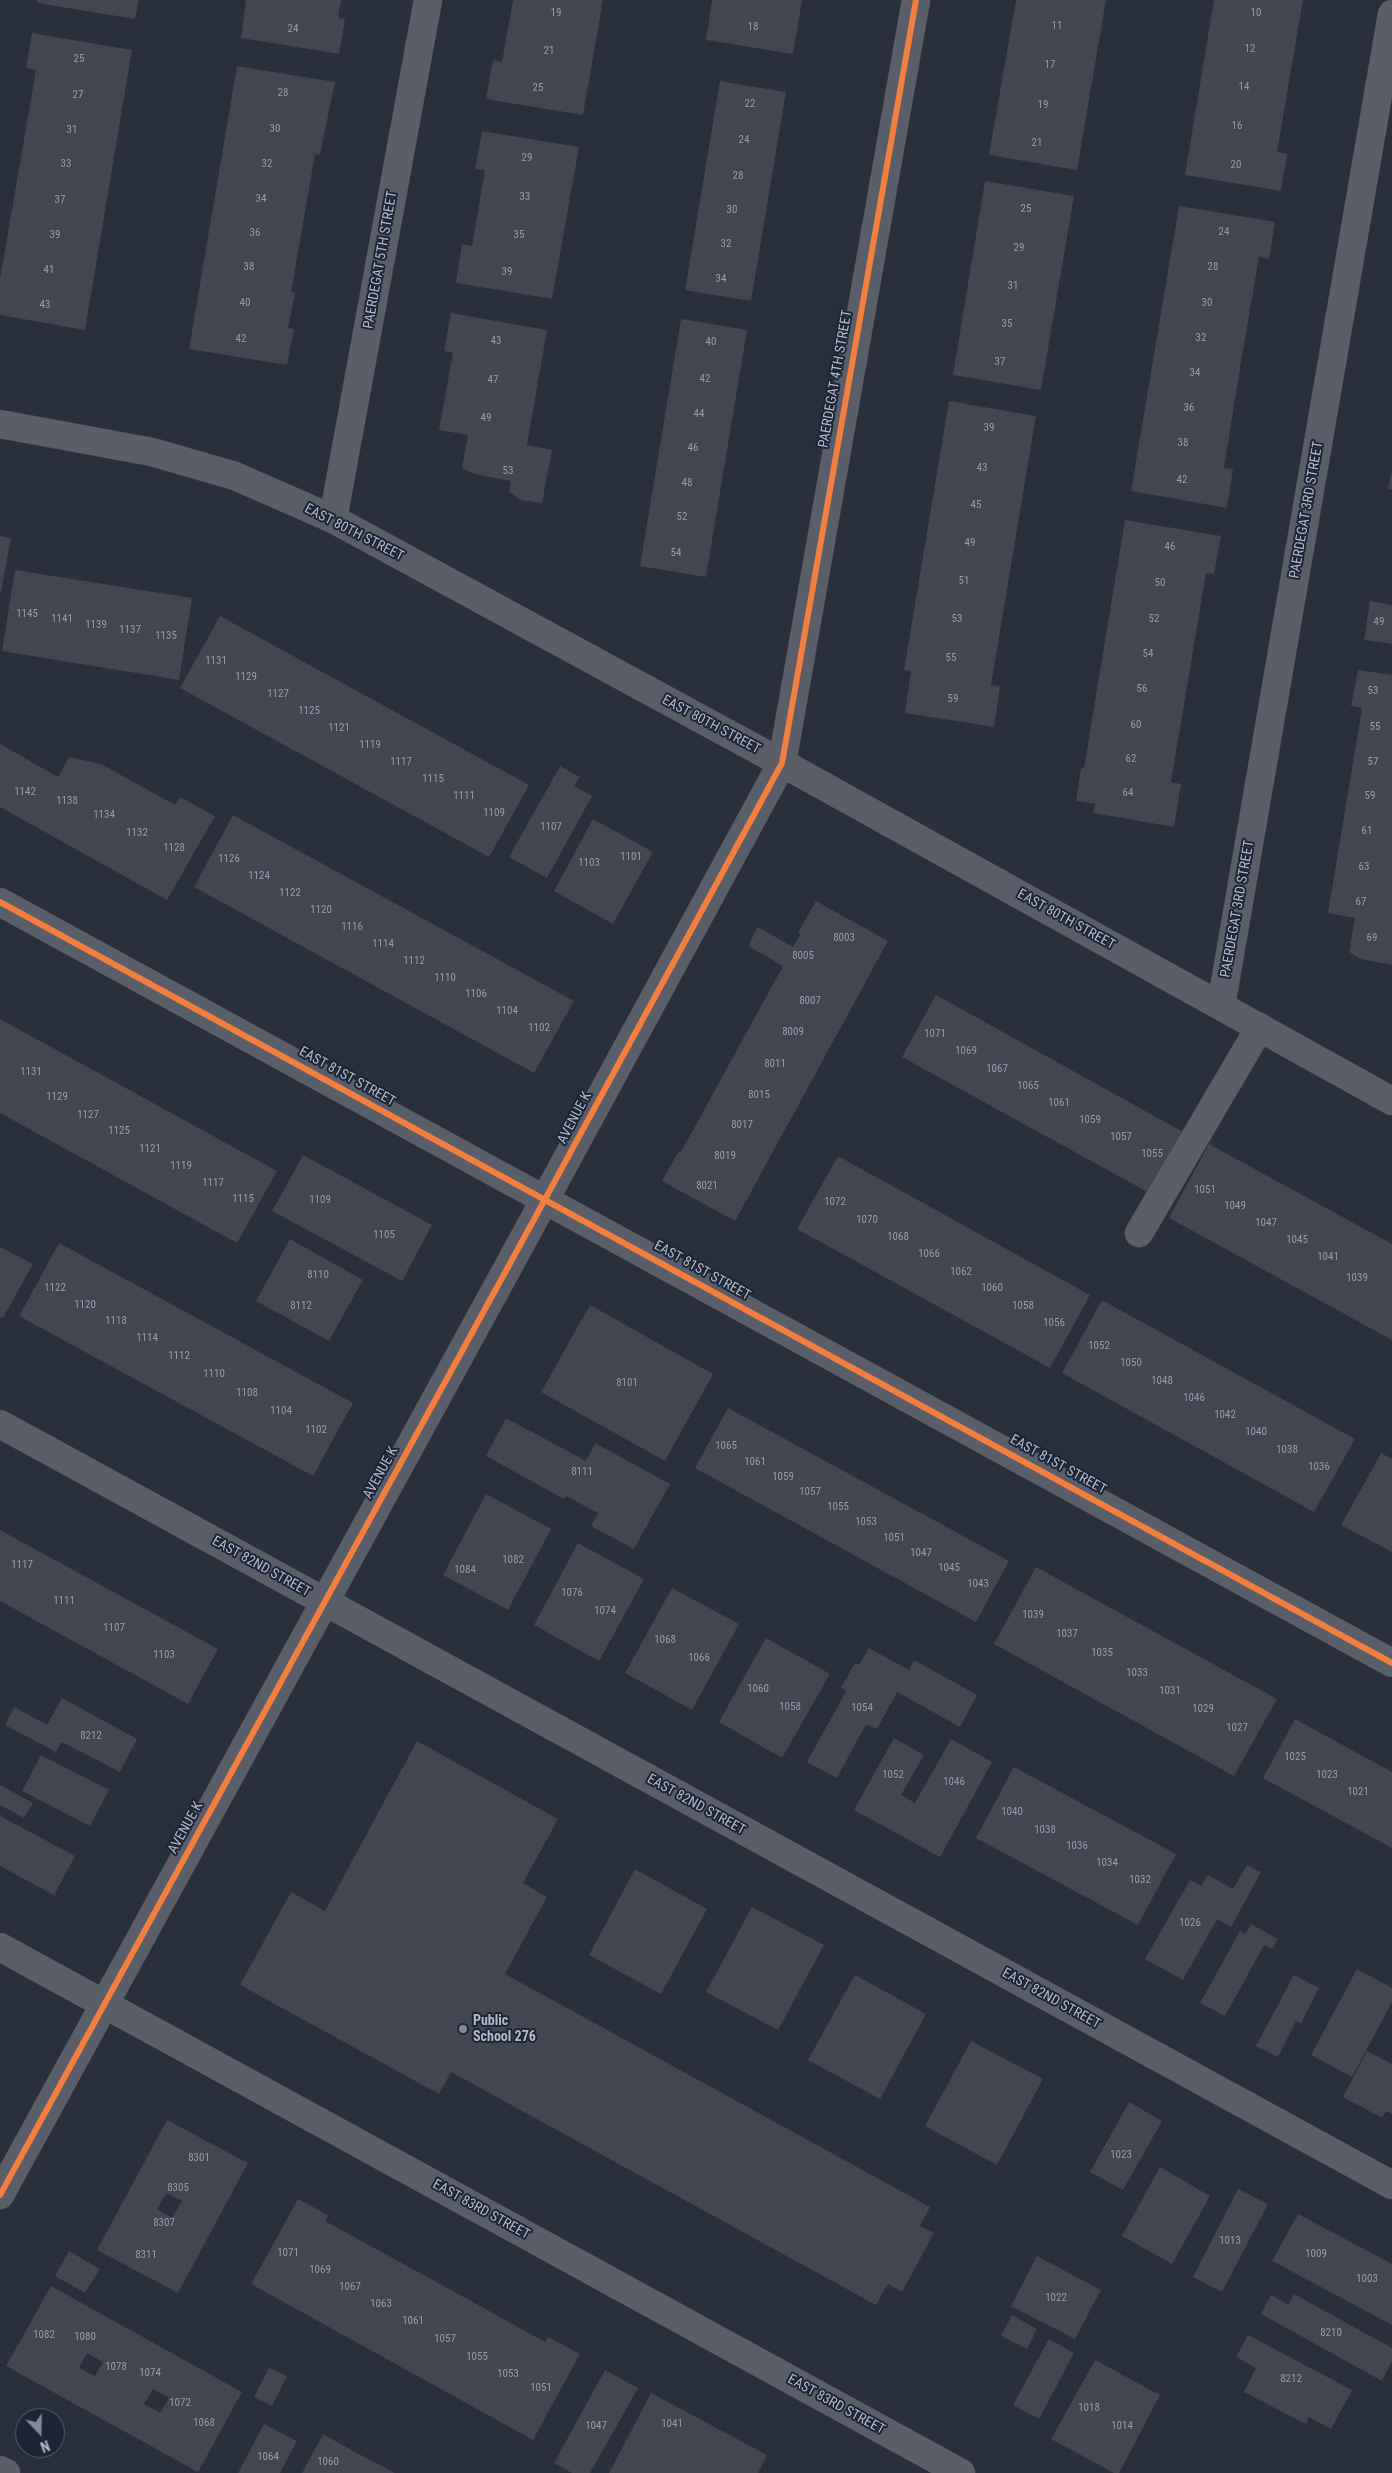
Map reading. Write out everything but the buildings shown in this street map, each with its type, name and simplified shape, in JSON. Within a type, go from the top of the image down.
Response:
[{"type":"street","name":"PAERDEGAT 5TH STREET","points":[[333,519],[428,0]]},
{"type":"street","name":"PAERDEGAT 4TH STREET","points":[[782,763],[916,0]]},
{"type":"street","name":"PAERDEGAT 3RD STREET","points":[[1221,1006],[1392,14]]},
{"type":"street","name":"EAST 80TH STREET","points":[[0,424],[72,436],[171,457],[235,476],[333,519],[782,763],[1392,1100]]},
{"type":"street","name":"AVENUE K","points":[[0,2195],[782,763]]},
{"type":"street","name":"EAST 81ST STREET","points":[[0,902],[1392,1663]]},
{"type":"street","points":[[1140,1233],[1260,1027]]},
{"type":"street","name":"EAST 82ND STREET","points":[[0,1424],[1392,2185]]},
{"type":"street","name":"EAST 83RD STREET","points":[[0,1947],[961,2473]]},
{"type":"street","points":[[0,2470],[6,2473]]},
{"type":"cycle path","points":[[0,2195],[782,763],[916,0]]},
{"type":"cycle path","points":[[0,902],[1392,1663]]},
{"type":"place","name":"Public School 276","points":[[463,2029]]}]
